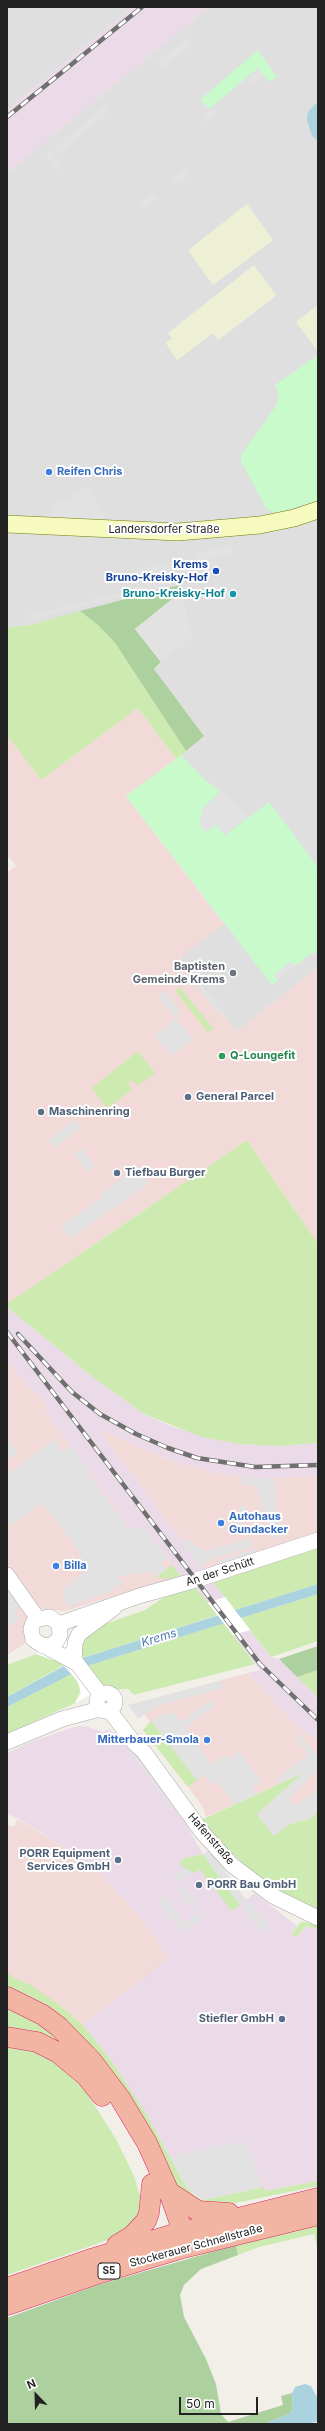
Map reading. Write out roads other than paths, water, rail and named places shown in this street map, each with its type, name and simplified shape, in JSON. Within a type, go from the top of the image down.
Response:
[{"type":"highway","points":[[7,1997],[43,2015],[59,2027],[92,2061],[134,2120],[179,2238]]},
{"type":"highway","points":[[7,2037],[23,2038],[47,2046],[67,2059],[86,2076],[127,2134],[160,2188],[198,2210],[249,2214]]},
{"type":"highway","points":[[94,2258],[132,2236],[142,2228],[160,2188]]},
{"type":"highway","name":"Stockerauer Schnellstraße","points":[[7,2306],[94,2275],[179,2238],[249,2214],[318,2198]]},
{"type":"highway","name":"Stockerauer Schnellstraße","points":[[7,2288],[94,2258],[179,2238],[318,2215]]},
{"type":"main road","name":"Landersdorfer Straße","points":[[7,524],[178,532],[260,525],[294,518],[318,510]]},
{"type":"street","name":"An der Schütt","points":[[65,1635],[122,1602],[318,1540]]},
{"type":"street","points":[[7,1575],[38,1619],[50,1616],[65,1635],[46,1647]]},
{"type":"street","name":"An der Schütt","points":[[65,1635],[83,1630],[122,1602]]},
{"type":"street","name":"Hafenstraße","points":[[38,1619],[33,1623],[32,1634],[36,1642],[74,1662]]},
{"type":"street","name":"Hafenstraße","points":[[65,1635],[74,1662],[135,1744],[144,1752],[202,1832],[232,1865],[273,1896],[318,1918]]},
{"type":"street","points":[[7,1742],[62,1719],[70,1709],[103,1701]]},
{"type":"water","points":[[315,104],[318,104],[318,141],[312,136],[307,120],[308,112]]},
{"type":"water","name":"Krems","points":[[318,1584],[318,1594],[87,1666],[7,1707],[7,1697],[73,1661]]},
{"type":"water","points":[[305,2384],[311,2386],[318,2399],[318,2421],[308,2424],[264,2424],[289,2414],[293,2409],[292,2393],[295,2387]]},
{"type":"railway","points":[[7,117],[142,7]]},
{"type":"railway","points":[[7,1332],[260,1664],[318,1720]]},
{"type":"railway","points":[[18,1334],[72,1392],[100,1414],[136,1434],[168,1448],[197,1458],[255,1467],[318,1465]]},
{"type":"place","name":"Reifen Chris","points":[[49,472]]},
{"type":"place","name":"Krems Bruno-Kreisky-Hof","points":[[216,571]]},
{"type":"place","name":"Bruno-Kreisky-Hof","points":[[233,594]]},
{"type":"place","name":"Baptisten Gemeinde Krems","points":[[233,973]]},
{"type":"place","name":"Q-Loungefit","points":[[222,1056]]},
{"type":"place","name":"General Parcel","points":[[188,1097]]},
{"type":"place","name":"Maschinenring","points":[[41,1112]]},
{"type":"place","name":"Tiefbau Burger","points":[[117,1173]]},
{"type":"place","name":"Autohaus Gundacker","points":[[221,1523]]},
{"type":"place","name":"Billa","points":[[56,1566]]},
{"type":"place","name":"Mitterbauer-Smola","points":[[207,1740]]},
{"type":"place","name":"PORR Equipment Services GmbH","points":[[118,1860]]},
{"type":"place","name":"PORR Bau GmbH","points":[[199,1885]]},
{"type":"place","name":"Stiefler GmbH","points":[[282,2019]]}]
